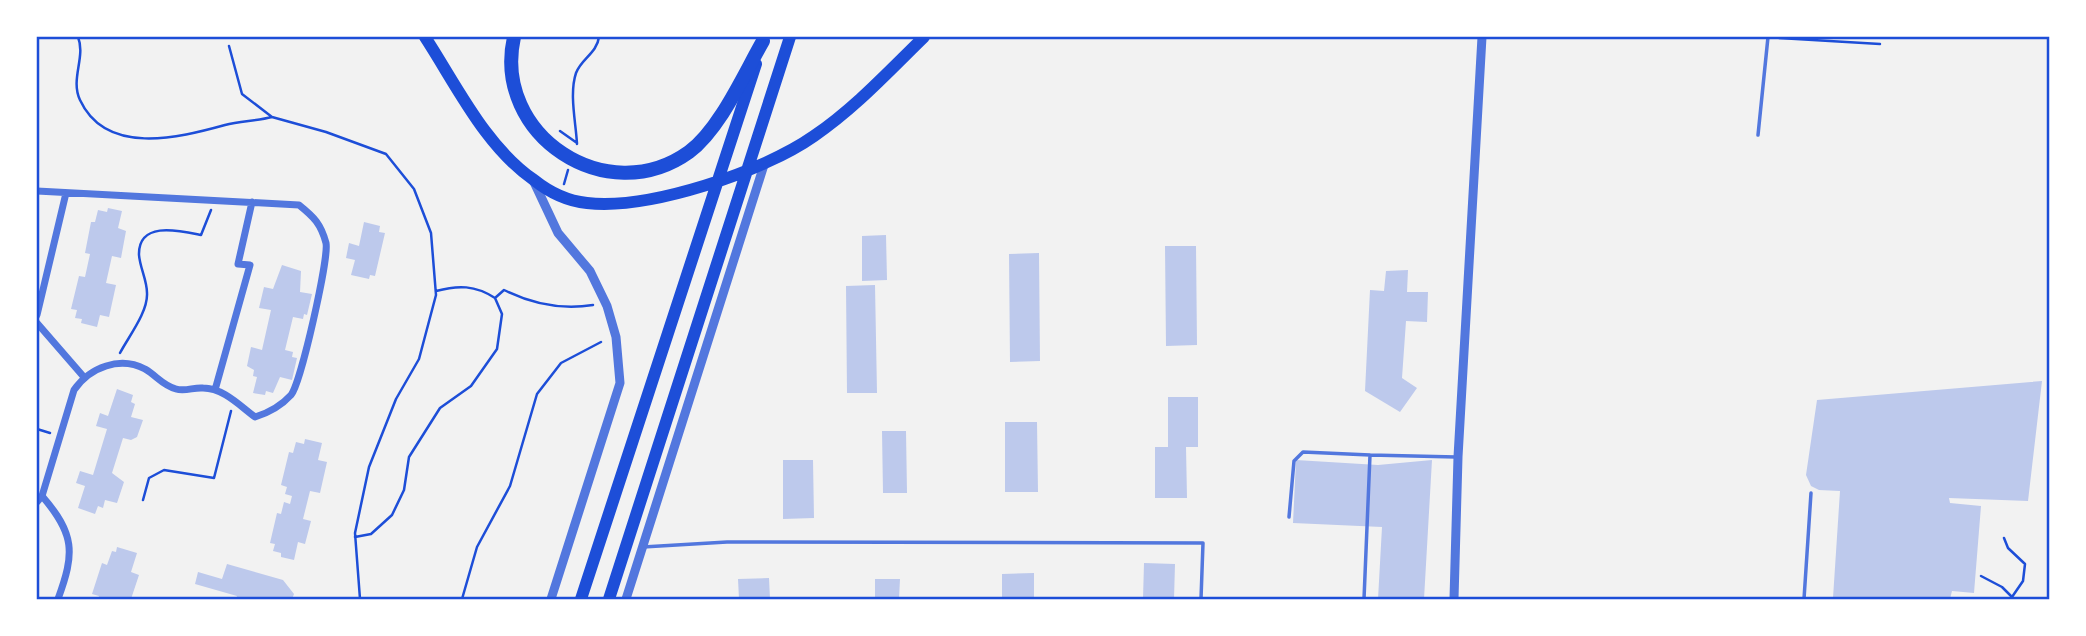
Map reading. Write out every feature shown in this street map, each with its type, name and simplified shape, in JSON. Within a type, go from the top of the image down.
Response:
[{"type":"highway","points":[[514,37],[511,71],[517,98],[527,119],[557,151],[588,165],[620,172],[665,165],[690,151],[721,114],[764,39]]},
{"type":"main road","points":[[425,37],[496,144],[533,180],[560,196],[587,203],[636,202],[764,165],[811,138],[853,107],[924,37]]},
{"type":"main road","points":[[609,599],[790,37]]},
{"type":"main road","points":[[581,599],[764,39]]},
{"type":"street","points":[[1454,599],[1458,457],[1482,37]]},
{"type":"street","points":[[626,599],[764,165]]},
{"type":"street","points":[[533,180],[558,233],[590,271],[607,306],[616,337],[620,383],[551,599]]},
{"type":"street","points":[[37,191],[299,205],[318,220],[327,247],[304,357],[292,393],[269,413],[255,416],[215,390],[205,387],[181,391],[162,385],[147,370],[126,361],[83,376],[74,390],[39,499],[64,524],[72,548],[68,571],[58,599]]},
{"type":"street","points":[[37,315],[66,193]]},
{"type":"street","points":[[215,390],[250,265],[238,264],[252,202]]},
{"type":"street","points":[[37,323],[83,376]]},
{"type":"lane","points":[[1758,135],[1768,37]]},
{"type":"lane","points":[[1289,517],[1294,461],[1303,452],[1458,457]]},
{"type":"lane","points":[[1364,599],[1370,455]]},
{"type":"lane","points":[[1804,599],[1811,493]]},
{"type":"lane","points":[[643,547],[727,542],[1203,543],[1201,599]]},
{"type":"path","points":[[78,37],[83,48],[77,82],[78,97],[89,115],[105,128],[131,137],[163,140],[272,117]]},
{"type":"path","points":[[551,124],[577,143],[573,120],[576,72],[598,46],[599,37]]},
{"type":"path","points":[[1779,38],[1880,44]]},
{"type":"path","points":[[229,46],[242,94],[272,117],[326,132],[386,154],[414,189],[431,233],[436,291],[419,359],[396,399],[369,467],[355,537],[359,599]]},
{"type":"path","points":[[113,365],[140,317],[148,294],[139,253],[142,242],[154,231],[169,228],[201,235],[211,216],[213,200]]},
{"type":"path","points":[[355,537],[371,534],[392,515],[404,490],[409,457],[440,408],[471,386],[497,349],[502,314],[495,298],[479,288],[453,286],[436,291]]},
{"type":"path","points":[[495,298],[503,290],[518,297],[566,309],[593,305]]},
{"type":"path","points":[[462,599],[477,547],[510,486],[537,394],[561,363],[601,342]]},
{"type":"path","points":[[143,500],[149,478],[164,470],[214,478],[233,401]]},
{"type":"path","points":[[1980,576],[2013,598],[2023,582],[2025,564],[2008,548],[2004,538]]},
{"type":"building","points":[[108,208],[122,211],[118,228],[126,231],[121,258],[112,256],[106,283],[116,285],[109,317],[100,315],[97,327],[81,323],[82,319],[75,318],[77,310],[71,309],[79,276],[85,277],[90,254],[85,253],[91,222],[95,222],[98,210],[107,212]]},
{"type":"building","points":[[364,222],[380,226],[379,232],[385,233],[375,276],[370,275],[369,279],[351,275],[355,260],[346,258],[349,243],[359,246]]},
{"type":"building","points":[[886,235],[887,280],[862,281],[862,236]]},
{"type":"building","points":[[1165,246],[1196,246],[1197,345],[1166,346]]},
{"type":"building","points":[[1039,253],[1040,361],[1010,362],[1009,254]]},
{"type":"building","points":[[282,265],[301,271],[300,292],[312,294],[307,315],[304,314],[303,319],[293,317],[285,350],[293,352],[292,357],[297,358],[292,380],[280,377],[273,393],[253,393],[257,377],[253,376],[254,370],[247,366],[251,347],[262,350],[271,310],[259,308],[264,287],[273,289]]},
{"type":"building","points":[[1408,270],[1407,292],[1428,292],[1427,322],[1406,321],[1402,378],[1417,388],[1400,412],[1365,391],[1370,290],[1384,291],[1386,271]]},
{"type":"building","points":[[875,285],[877,393],[847,393],[846,286]]},
{"type":"building","points":[[2042,381],[2028,501],[1949,498],[1950,503],[1981,506],[1974,593],[1952,591],[1950,599],[1833,598],[1840,491],[1819,490],[1811,486],[1806,475],[1817,400]]},
{"type":"building","points":[[117,389],[133,395],[131,402],[135,404],[131,417],[143,420],[137,437],[131,440],[123,438],[112,473],[124,482],[117,503],[105,500],[103,508],[98,506],[95,514],[78,508],[85,486],[76,483],[80,471],[93,475],[107,429],[96,426],[100,413],[108,416]]},
{"type":"building","points":[[1168,397],[1198,397],[1198,447],[1186,447],[1187,498],[1155,498],[1155,447],[1168,447]]},
{"type":"building","points":[[1005,422],[1037,422],[1038,492],[1005,492]]},
{"type":"building","points":[[882,431],[906,431],[907,493],[883,493]]},
{"type":"building","points":[[305,439],[322,443],[318,460],[327,462],[320,493],[310,491],[303,519],[311,521],[305,544],[298,542],[294,560],[281,557],[281,553],[273,551],[275,544],[270,543],[277,513],[281,514],[284,502],[290,504],[292,496],[285,494],[287,487],[281,485],[289,452],[293,453],[296,442],[304,444]]},
{"type":"building","points":[[783,460],[813,460],[814,518],[783,519]]},
{"type":"building","points":[[1296,460],[1378,465],[1432,460],[1424,599],[1378,599],[1382,527],[1293,523]]},
{"type":"building","points":[[117,547],[137,553],[131,572],[139,575],[131,599],[98,599],[99,596],[92,594],[102,563],[107,565],[112,551],[116,552]]},
{"type":"building","points":[[1144,563],[1175,564],[1174,599],[1143,599]]},
{"type":"building","points":[[227,564],[283,580],[294,594],[292,599],[236,599],[237,596],[195,584],[198,572],[222,579]]},
{"type":"building","points":[[1034,573],[1034,599],[1002,599],[1002,574]]},
{"type":"building","points":[[769,578],[770,599],[739,599],[738,579]]},
{"type":"building","points":[[875,579],[900,579],[899,599],[875,599]]}]
